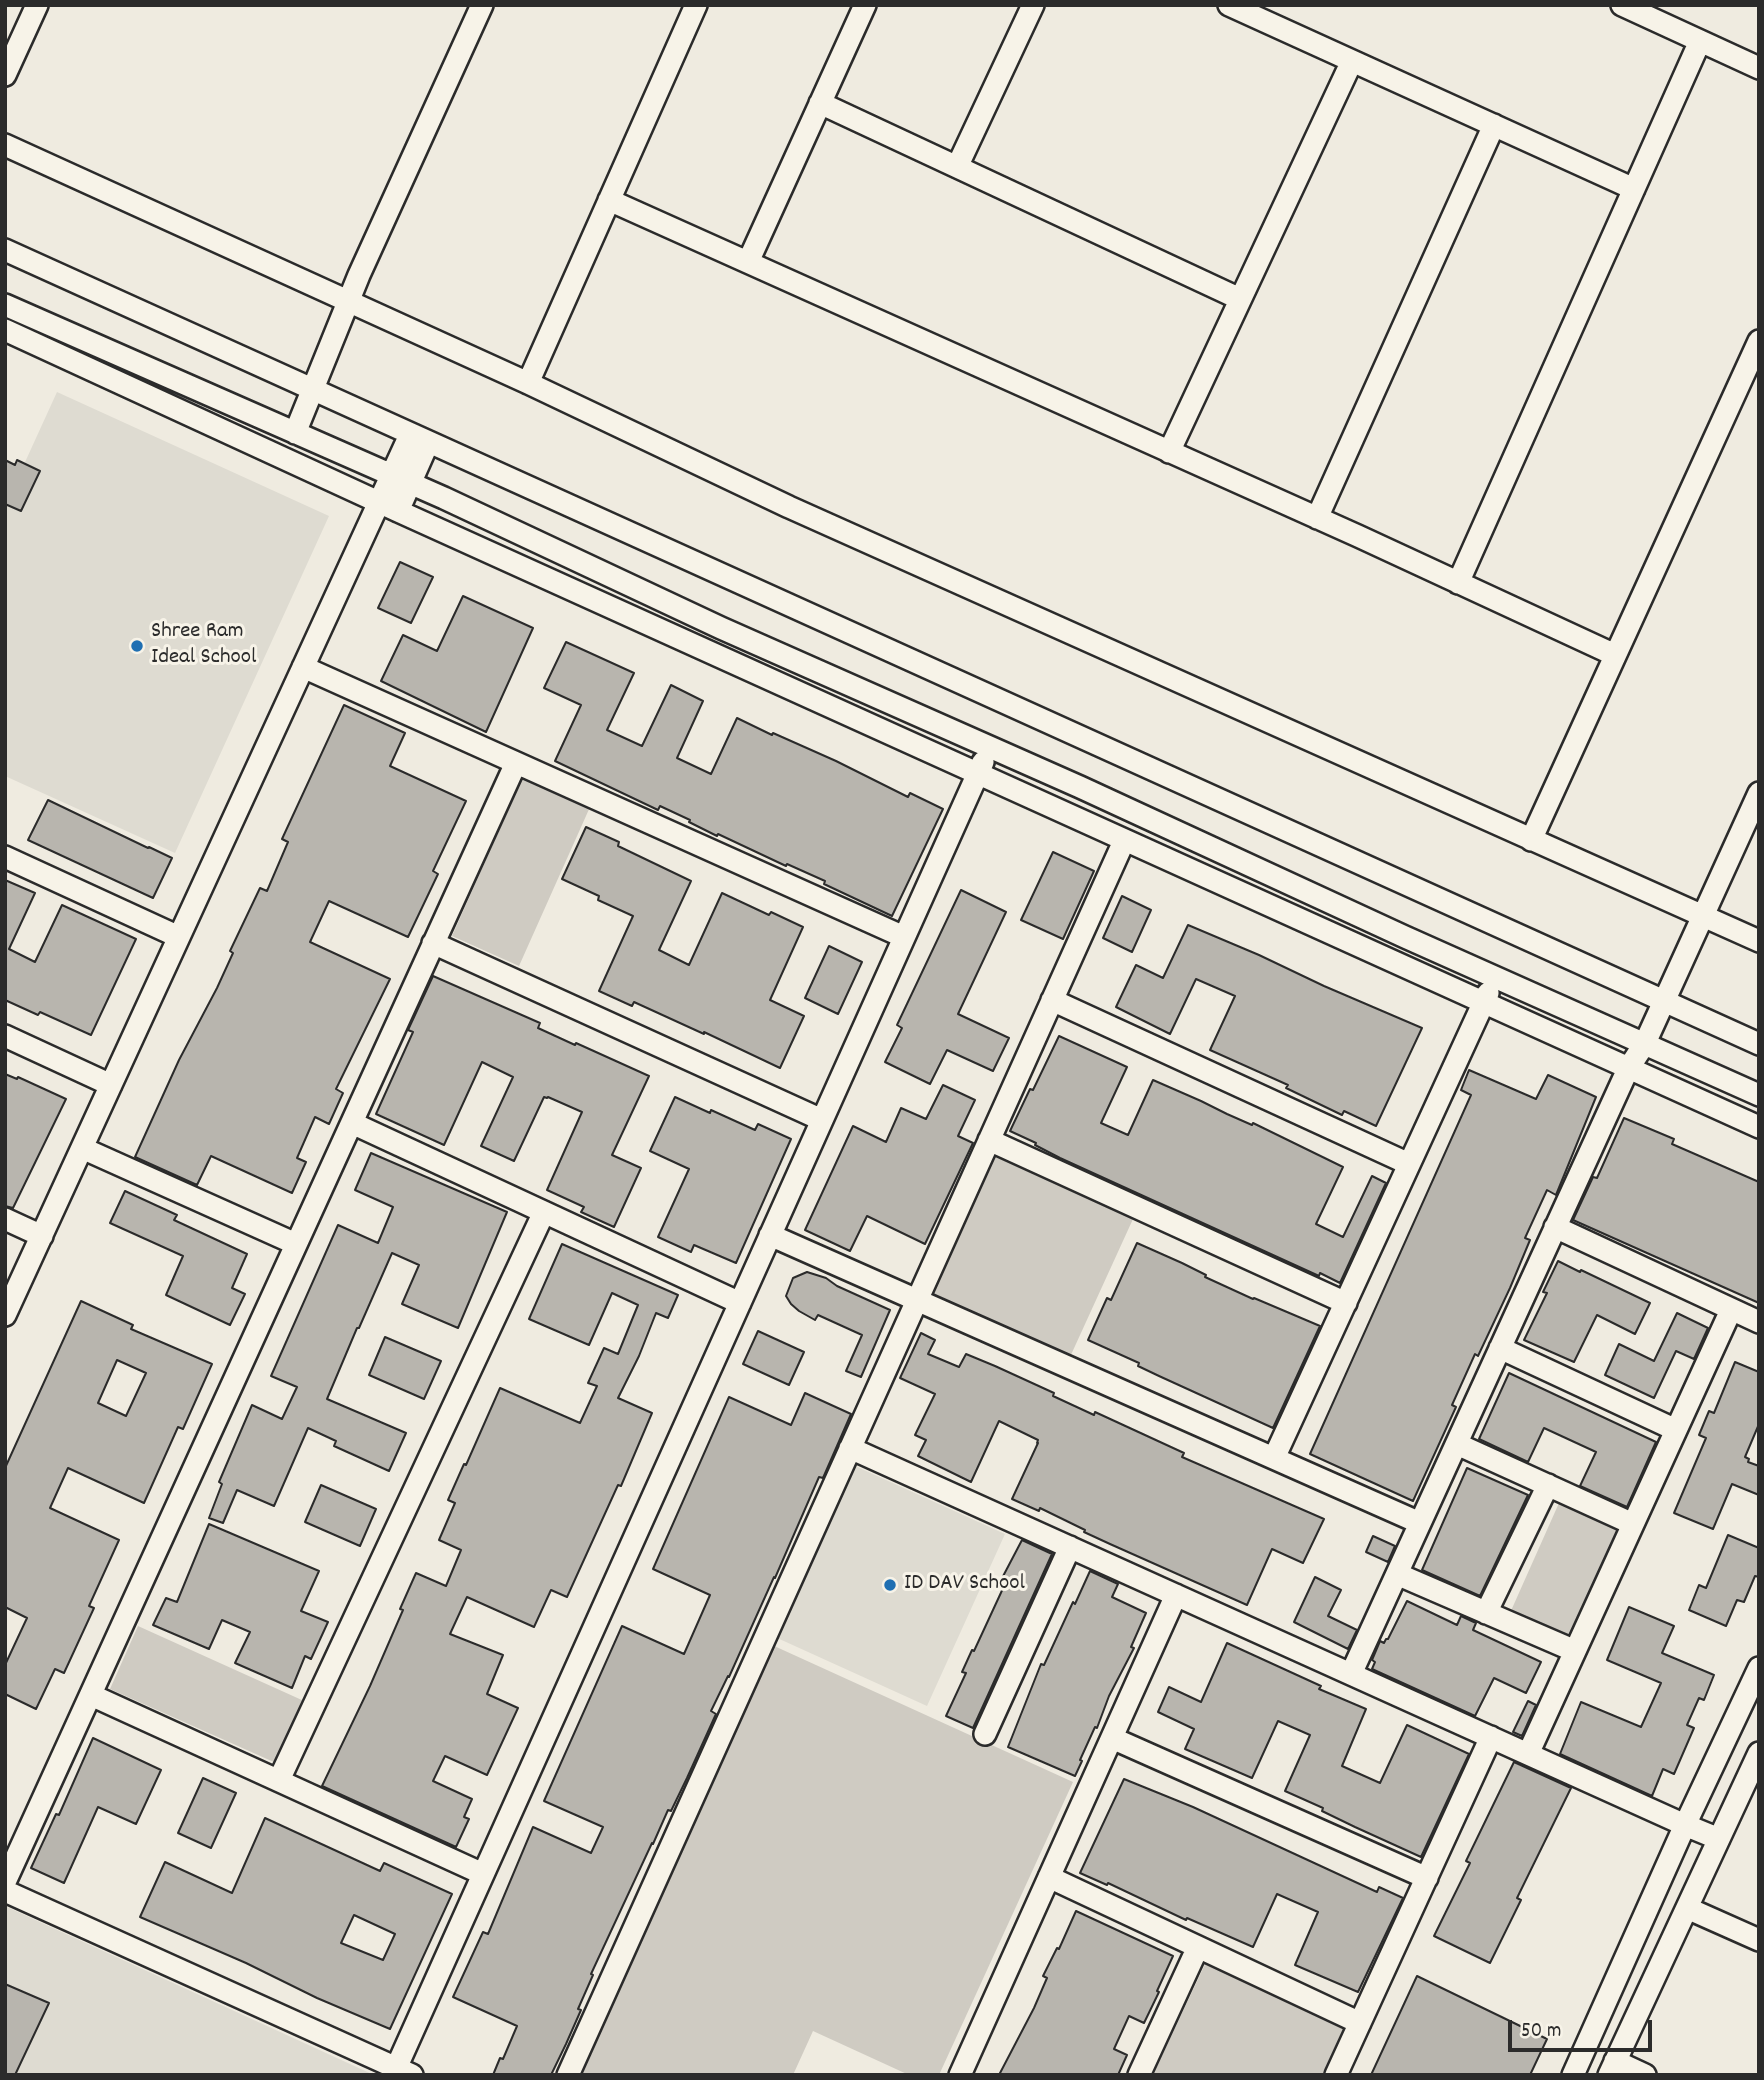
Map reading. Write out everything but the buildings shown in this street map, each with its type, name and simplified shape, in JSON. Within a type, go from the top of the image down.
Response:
[{"type":"street","points":[[5,75],[37,5]]},
{"type":"street","points":[[295,433],[348,301],[482,5]]},
{"type":"street","points":[[528,383],[696,5]]},
{"type":"street","points":[[748,262],[865,5]]},
{"type":"street","points":[[957,167],[1033,5]]},
{"type":"street","points":[[1229,5],[1634,189]]},
{"type":"street","points":[[1622,5],[1759,68]]},
{"type":"street","points":[[1458,583],[1700,41]]},
{"type":"street","points":[[1169,452],[1352,61]]},
{"type":"street","points":[[820,103],[1240,299]]},
{"type":"street","points":[[1317,518],[1494,125]]},
{"type":"street","points":[[5,145],[528,383],[789,507],[1759,941]]},
{"type":"street","points":[[609,200],[1615,655]]},
{"type":"street","points":[[5,250],[1759,1044]]},
{"type":"street","points":[[5,305],[401,479],[721,628],[1759,1095]]},
{"type":"street","points":[[5,330],[398,512],[1759,1127]]},
{"type":"street","points":[[1531,839],[1759,341]]},
{"type":"street","points":[[398,512],[401,479],[419,439]]},
{"type":"street","points":[[5,1315],[378,502],[401,479]]},
{"type":"street","points":[[303,667],[904,937]]},
{"type":"street","points":[[5,1891],[401,2072],[483,1874],[990,747]]},
{"type":"street","points":[[5,1882],[516,762]]},
{"type":"street","points":[[1351,1674],[1628,1069],[1645,1044],[1759,793]]},
{"type":"street","points":[[568,2075],[1124,841]]},
{"type":"street","points":[[5,857],[179,937]]},
{"type":"street","points":[[433,943],[822,1120]]},
{"type":"street","points":[[1275,1458],[1495,977]]},
{"type":"street","points":[[1052,1000],[1409,1164]]},
{"type":"street","points":[[5,1036],[111,1084]]},
{"type":"street","points":[[352,1123],[740,1303]]},
{"type":"street","points":[[989,1140],[1346,1303]]},
{"type":"street","points":[[82,1149],[296,1244]]},
{"type":"street","points":[[279,1780],[544,1212]]},
{"type":"street","points":[[5,1219],[42,1236]]},
{"type":"street","points":[[1555,1227],[1759,1322]]},
{"type":"street","points":[[770,1235],[1420,1523]]},
{"type":"street","points":[[1528,1754],[1731,1310]]},
{"type":"street","points":[[1500,1348],[1676,1430]]},
{"type":"street","points":[[1457,1444],[1633,1524]]},
{"type":"street","points":[[850,1448],[1719,1839]]},
{"type":"street","points":[[1486,1613],[1548,1485]]},
{"type":"street","points":[[985,1734],[1070,1547]]},
{"type":"street","points":[[1397,1574],[1575,1651]]},
{"type":"street","points":[[960,2075],[1176,1595]]},
{"type":"street","points":[[1573,2075],[1759,1668]]},
{"type":"street","points":[[91,1695],[483,1874]]},
{"type":"street","points":[[1336,2075],[1491,1737]]},
{"type":"street","points":[[1112,1738],[1427,1878]]},
{"type":"street","points":[[1645,2075],[1612,2068],[1759,1752]]},
{"type":"street","points":[[1049,1877],[1360,2024]]},
{"type":"street","points":[[1687,1908],[1759,1940]]},
{"type":"street","points":[[1139,2075],[1198,1947]]},
{"type":"shaded area","name":"Shree Ram Ideal School","points":[[57,392],[329,516],[175,853],[5,776],[5,506]]},
{"type":"shaded area","points":[[523,777],[590,807],[519,966],[452,936]]},
{"type":"shaded area","points":[[994,1156],[1133,1219],[1070,1357],[931,1294]]},
{"type":"shaded area","name":"ID DAV School","points":[[853,1465],[1005,1534],[927,1706],[775,1637]]},
{"type":"shaded area","points":[[1559,1503],[1620,1530],[1572,1640],[1510,1613]]},
{"type":"shaded area","points":[[138,1626],[304,1701],[276,1763],[110,1689]]},
{"type":"shaded area","points":[[772,1645],[1073,1782],[939,2075],[909,2075],[813,2031],[793,2075],[577,2075]]},
{"type":"shaded area","points":[[5,1906],[374,2075],[5,2075]]},
{"type":"shaded area","points":[[1207,1960],[1345,2025],[1322,2075],[1153,2075]]},
{"type":"place","name":"Shree Ram Ideal School","points":[[137,646]]},
{"type":"place","name":"ID DAV School","points":[[890,1585]]}]
